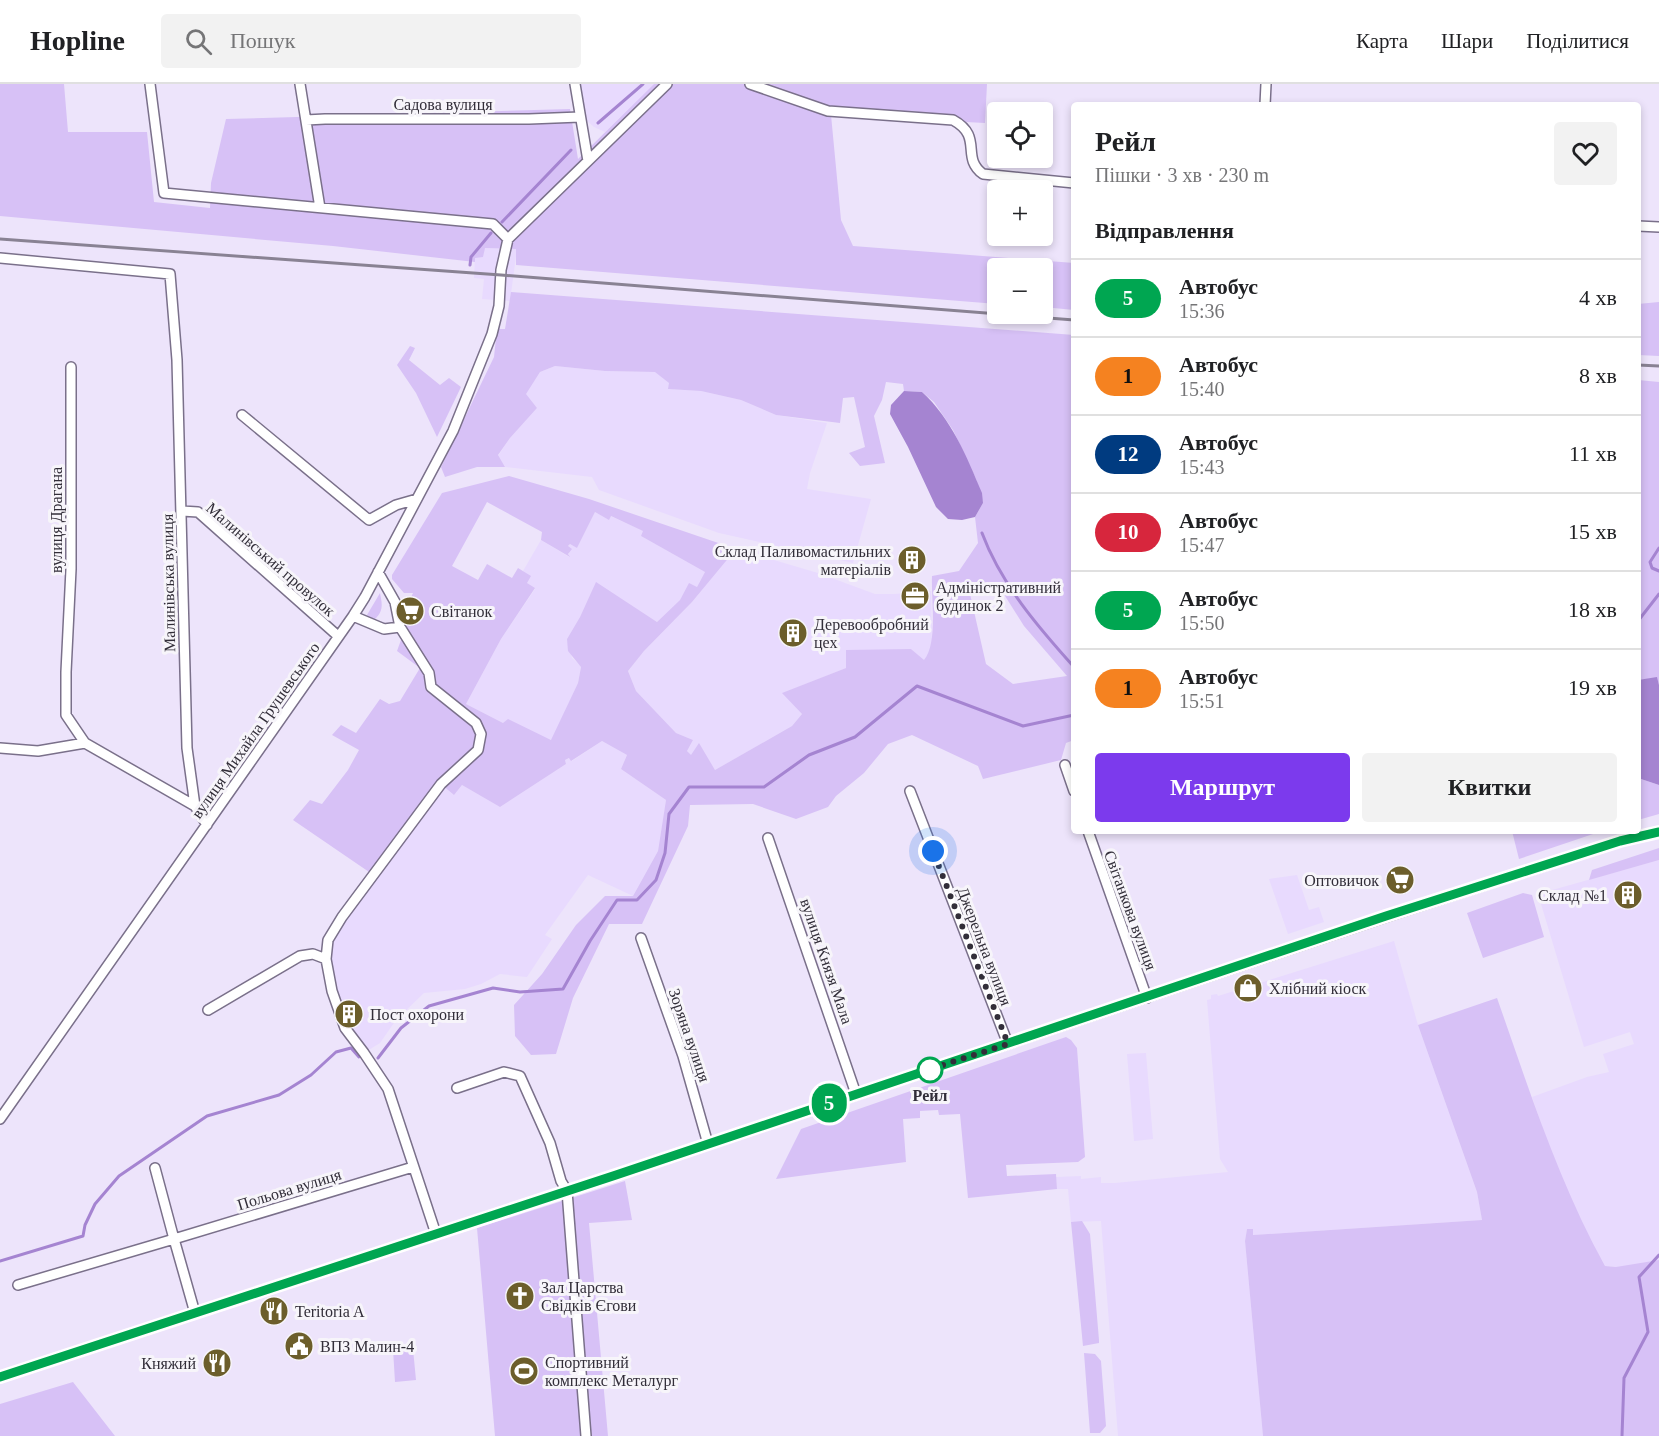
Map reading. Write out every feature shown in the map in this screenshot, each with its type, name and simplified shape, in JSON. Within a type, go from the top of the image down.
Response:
[{"type":"street","points":[[150,84],[165,193],[493,225],[508,239],[668,84]]},
{"type":"street","points":[[300,84],[320,208]]},
{"type":"street","points":[[574,84],[588,161]]},
{"type":"street","points":[[750,84],[828,111],[953,120],[964,126],[970,135],[972,161],[983,174],[1071,183]]},
{"type":"street","points":[[1265,102],[1266,84]]},
{"type":"street","name":"Садова вулиця","points":[[306,120],[580,117]]},
{"type":"street","points":[[1641,226],[1659,227]]},
{"type":"street","name":"вулиця Михайла Грушевського","points":[[0,1119],[353,616],[453,430],[492,334],[499,306],[501,270],[508,239]]},
{"type":"street","name":"Малинівська вулиця","points":[[0,258],[170,274],[177,360],[187,748],[195,806]]},
{"type":"street","name":"вулиця Драгана","points":[[71,367],[71,569],[66,715],[85,743]]},
{"type":"street","points":[[242,415],[369,520],[396,505],[417,498]]},
{"type":"street","name":"Малинівський провулок","points":[[182,511],[198,512],[338,636]]},
{"type":"street","points":[[378,572],[395,602],[400,627],[429,673],[431,687],[476,723],[481,734],[478,750],[441,784],[342,917],[328,940],[329,978],[345,1028],[388,1089],[436,1234]]},
{"type":"street","points":[[353,616],[384,628],[400,627]]},
{"type":"street","points":[[0,748],[38,751],[85,743],[195,806],[207,825]]},
{"type":"street","points":[[1065,765],[1071,783]]},
{"type":"street","name":"Джерельна вулиця","points":[[910,791],[1008,1044]]},
{"type":"street","points":[[0,1377],[567,1191],[1386,916],[1620,841],[1659,832]]},
{"type":"street","name":"Світанкова вулиця","points":[[1089,834],[1147,998]]},
{"type":"street","name":"вулиця Князя Мала","points":[[768,838],[856,1094]]},
{"type":"street","name":"Зоряна вулиця","points":[[641,938],[683,1056],[708,1144]]},
{"type":"street","points":[[208,1010],[300,956],[313,954],[327,959]]},
{"type":"street","points":[[457,1088],[504,1072],[520,1076],[550,1143],[561,1180],[567,1191],[586,1436]]},
{"type":"street","name":"Польова вулиця","points":[[18,1285],[413,1167]]},
{"type":"street","points":[[155,1168],[195,1313]]},
{"type":"shaded area","points":[[0,84],[64,84],[68,132],[147,132],[154,202],[210,208],[211,183],[226,119],[570,109],[578,159],[654,84],[987,84],[985,123],[831,115],[841,220],[853,246],[1009,258],[987,258],[987,303],[516,265],[516,249],[485,248],[483,257],[475,258],[475,262],[333,246],[0,216]]},
{"type":"shaded area","points":[[579,84],[654,84],[605,132],[586,120]]},
{"type":"shaded area","points":[[484,248],[517,249],[510,301],[482,299],[484,279],[474,278],[475,257]]},
{"type":"shaded area","points":[[1053,261],[1071,263],[1071,310],[1053,308]]},
{"type":"shaded area","points":[[511,292],[1071,335],[1071,741],[1066,743],[1061,760],[983,779],[978,766],[912,735],[888,744],[864,773],[836,796],[828,807],[796,819],[753,804],[690,805],[688,826],[642,924],[609,924],[573,998],[556,1054],[531,1055],[515,1036],[514,1005],[542,974],[576,925],[605,896],[633,896],[658,851],[666,800],[621,769],[627,755],[602,741],[571,761],[569,758],[565,760],[566,764],[500,807],[462,785],[454,795],[442,785],[334,935],[327,969],[321,952],[323,941],[372,874],[293,820],[310,800],[322,804],[348,770],[359,750],[332,735],[341,725],[356,733],[380,699],[389,704],[400,701],[420,668],[397,651],[409,618],[403,615],[413,593],[404,593],[392,579],[392,575],[442,493],[509,476],[589,499],[736,549],[692,602],[644,651],[628,671],[636,691],[676,733],[693,740],[687,751],[691,755],[699,743],[715,770],[792,726],[802,714],[782,693],[846,668],[846,650],[911,649],[924,660],[931,643],[932,576],[959,571],[978,543],[975,517],[983,503],[976,479],[953,430],[934,402],[922,392],[904,391],[903,384],[886,382],[882,400],[874,416],[885,463],[860,466],[849,453],[865,447],[854,397],[843,398],[840,423],[776,415],[741,400],[701,391],[668,389],[669,383],[655,372],[605,371],[555,366],[540,372],[526,394],[537,408],[498,455],[505,467],[477,467],[445,477],[441,467],[494,357],[497,329],[505,329]],"holes":[[[487,502],[542,532],[541,540],[570,557],[568,554],[572,549],[568,546],[570,544],[577,548],[595,512],[609,520],[611,516],[643,531],[641,536],[705,572],[697,587],[689,583],[680,600],[657,622],[596,582],[567,639],[568,651],[581,667],[578,683],[551,740],[508,719],[503,723],[466,704],[501,639],[535,588],[527,583],[531,576],[518,568],[512,578],[487,564],[478,580],[452,566]],[[968,585],[1000,588],[1024,626],[1067,676],[1013,684],[986,664]]]},
{"type":"shaded area","points":[[1659,302],[1659,356],[1641,355],[1641,304]]},
{"type":"shaded area","points":[[410,346],[415,348],[409,360],[440,385],[449,378],[461,387],[437,437],[416,393],[397,365]]},
{"type":"shaded area","points":[[555,366],[605,371],[656,372],[669,383],[669,389],[701,391],[741,400],[776,415],[827,423],[807,489],[871,499],[853,563],[719,533],[599,490],[592,477],[505,467],[498,456],[510,438],[537,408],[525,394],[540,372]]},
{"type":"shaded area","points":[[1641,380],[1659,382],[1659,685],[1657,678],[1641,680]]},
{"type":"shaded area","points":[[904,391],[922,392],[950,426],[982,493],[983,503],[975,517],[962,520],[948,519],[936,507],[890,414],[891,405]]},
{"type":"shaded area","points":[[595,512],[608,519],[610,516],[644,531],[641,536],[705,572],[697,587],[689,584],[680,600],[657,622],[596,583],[567,639],[572,658],[581,666],[578,683],[552,740],[503,723],[466,704],[501,639],[535,589],[527,583],[530,576],[523,571],[541,540],[569,557],[568,547],[570,544],[577,548]]},
{"type":"shaded area","points":[[736,549],[818,573],[875,594],[931,591],[932,642],[924,661],[911,649],[846,668],[783,693],[802,714],[792,726],[715,770],[699,744],[691,756],[687,751],[693,740],[676,733],[636,691],[628,671],[644,651],[692,602]]},
{"type":"shaded area","points":[[380,593],[382,604],[380,613],[375,619],[370,618],[367,615]]},
{"type":"shaded area","points":[[1657,677],[1659,685],[1659,785],[1641,779],[1641,680]]},
{"type":"shaded area","points":[[602,741],[627,755],[621,769],[666,800],[658,851],[633,896],[588,875],[545,935],[552,939],[527,977],[500,974],[465,989],[424,993],[396,1020],[380,1043],[364,1053],[346,1023],[327,954],[334,935],[442,785],[454,795],[462,785],[500,807],[566,764],[565,760],[570,758],[572,761]]},
{"type":"shaded area","points":[[1641,779],[1659,785],[1659,814],[1641,819]]},
{"type":"shaded area","points":[[1513,834],[1593,834],[1519,859]]},
{"type":"shaded area","points":[[1659,848],[1659,860],[1589,880],[1592,870]]},
{"type":"shaded area","points":[[1659,860],[1659,1306],[1616,1267],[1605,1266],[1586,1232],[1555,1164],[1532,1097],[1587,1077],[1609,1072],[1603,1054],[1634,1044],[1630,1032],[1584,1047],[1538,894]]},
{"type":"shaded area","points":[[1297,875],[1309,910],[1319,907],[1324,922],[1288,934],[1269,879]]},
{"type":"shaded area","points":[[1523,893],[1532,895],[1544,937],[1483,958],[1467,913]]},
{"type":"shaded area","points":[[1394,941],[1418,1025],[1477,1192],[1482,1220],[1253,1235],[1247,1229],[1245,1241],[1263,1436],[1118,1436],[1101,1221],[1071,1222],[1068,1189],[1057,1189],[1056,1177],[1081,1176],[1081,1179],[1101,1177],[1101,1183],[1115,1183],[1228,1172],[1220,1159],[1207,1000],[1211,999],[1211,995],[1217,994],[1218,996]]},
{"type":"shaded area","points":[[1497,998],[1559,1168],[1605,1266],[1616,1267],[1659,1260],[1659,1436],[1263,1436],[1245,1241],[1247,1229],[1253,1229],[1253,1235],[1482,1220],[1477,1192],[1418,1025]]},
{"type":"shaded area","points":[[1066,1037],[1077,1048],[1085,1157],[1078,1162],[1006,1165],[1007,1176],[1056,1174],[1057,1189],[968,1198],[960,1114],[939,1115],[938,1110],[920,1111],[920,1118],[903,1119],[906,1162],[776,1179],[801,1129]]},
{"type":"shaded area","points":[[1146,1053],[1153,1139],[1134,1141],[1127,1054]]},
{"type":"shaded area","points":[[625,1181],[632,1220],[589,1223],[608,1436],[495,1436],[477,1228]]},
{"type":"shaded area","points":[[1082,1221],[1090,1234],[1099,1340],[1099,1343],[1083,1346],[1071,1222]]},
{"type":"shaded area","points":[[393,1349],[413,1349],[416,1380],[395,1382]]},
{"type":"shaded area","points":[[1084,1353],[1095,1354],[1101,1361],[1106,1426],[1100,1433],[1090,1433]]},
{"type":"shaded area","points":[[73,1382],[115,1436],[0,1436],[0,1404]]},
{"type":"waterway","points":[[598,123],[643,84]]},
{"type":"waterway","points":[[502,222],[571,150]]},
{"type":"waterway","points":[[470,265],[471,257],[491,233]]},
{"type":"waterway","points":[[982,533],[999,570],[1010,587],[1071,664]]},
{"type":"waterway","points":[[1659,548],[1650,562],[1652,568],[1659,571]]},
{"type":"waterway","points":[[1641,617],[1659,594]]},
{"type":"waterway","points":[[378,1058],[401,1028],[429,1006],[493,988],[520,992],[563,989],[590,941],[617,900],[637,900],[656,880],[665,853],[669,814],[689,787],[764,787],[809,755],[855,737],[917,686],[1023,726],[1071,716]]},
{"type":"waterway","points":[[0,1261],[83,1236],[85,1225],[95,1204],[119,1176],[207,1116],[279,1095],[311,1075],[336,1052],[351,1048],[359,1057]]},
{"type":"waterway","points":[[1622,1436],[1624,1378],[1648,1332],[1639,1277],[1659,1255]]},
{"type":"railway","points":[[0,239],[1071,320]]},
{"type":"railway","points":[[1641,365],[1659,366]]},
{"type":"bus line","name":"5","points":[[0,1377],[616,1175],[1133,1003],[1386,916],[1620,841],[1659,832]]},
{"type":"place","name":"Склад Паливомастильних матеріалів","points":[[912,560]]},
{"type":"place","name":"Адміністративний будинок 2","points":[[915,596]]},
{"type":"place","name":"Світанок","points":[[410,611]]},
{"type":"place","name":"Деревообробний цех","points":[[793,633]]},
{"type":"place","name":"Оптовичок","points":[[1400,880]]},
{"type":"place","name":"Склад №1","points":[[1628,895]]},
{"type":"place","name":"Хлібний кіоск","points":[[1248,988]]},
{"type":"place","name":"Пост охорони","points":[[349,1014]]},
{"type":"place","name":"Рейл","points":[[930,1070]]},
{"type":"place","name":"Зал Царства Свідків Єгови","points":[[520,1296]]},
{"type":"place","name":"Teritoria A","points":[[274,1311]]},
{"type":"place","name":"ВПЗ Малин-4","points":[[299,1346]]},
{"type":"place","name":"Княжий","points":[[217,1363]]},
{"type":"place","name":"Спортивний комплекс Металург","points":[[524,1371]]},
{"type":"route","points":[[930,1070],[921,1072],[1008,1044],[933,851]]}]
